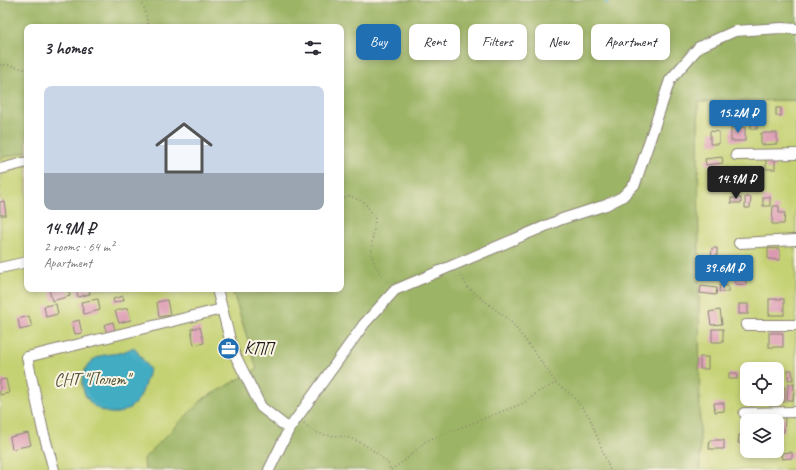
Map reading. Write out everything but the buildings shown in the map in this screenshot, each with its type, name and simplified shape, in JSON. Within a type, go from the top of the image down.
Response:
[{"type":"street","points":[[269,470],[289,429],[298,415],[364,324],[395,290],[457,265],[562,219],[606,206],[622,197],[635,184],[670,80],[698,47],[735,32],[782,28],[796,29]]},
{"type":"street","points":[[736,155],[796,154]]},
{"type":"street","points":[[0,169],[24,163]]},
{"type":"street","points":[[739,243],[796,240]]},
{"type":"street","points":[[0,268],[24,263]]},
{"type":"street","points":[[218,292],[233,351],[261,407],[289,429]]},
{"type":"street","points":[[54,470],[43,431],[27,357],[222,309]]},
{"type":"street","points":[[746,326],[796,325]]},
{"type":"street","points":[[744,413],[796,412]]},
{"type":"path","points":[[142,0],[148,24]]},
{"type":"path","points":[[0,65],[9,65],[24,69]]},
{"type":"path","points":[[344,198],[350,196],[364,202],[375,217],[370,253],[378,271],[395,290]]},
{"type":"path","points":[[457,265],[467,287],[511,322],[556,383],[572,395],[590,416],[610,470]]},
{"type":"path","points":[[298,415],[306,425],[318,435],[337,436],[356,441],[388,464],[391,470],[426,442],[524,403],[538,392],[556,383]]},
{"type":"green space","points":[[0,0],[796,0],[796,100],[698,102],[700,470],[145,470],[144,458],[203,399],[257,369],[233,292],[344,292],[344,24],[24,24],[24,153],[0,158]]},
{"type":"green space","points":[[796,100],[796,470],[700,470],[698,102]]},
{"type":"green space","name":"СНТ \"Полет\"","points":[[24,153],[24,292],[233,292],[257,369],[203,399],[144,458],[145,470],[0,470],[0,158]]},
{"type":"water","points":[[134,347],[150,370],[141,394],[137,401],[126,410],[114,413],[103,411],[93,405],[86,396],[82,385],[84,373],[94,359],[104,355],[121,353]]},
{"type":"waterway","points":[[606,3],[609,0]]},
{"type":"place","name":"КПП","points":[[229,348]]}]
